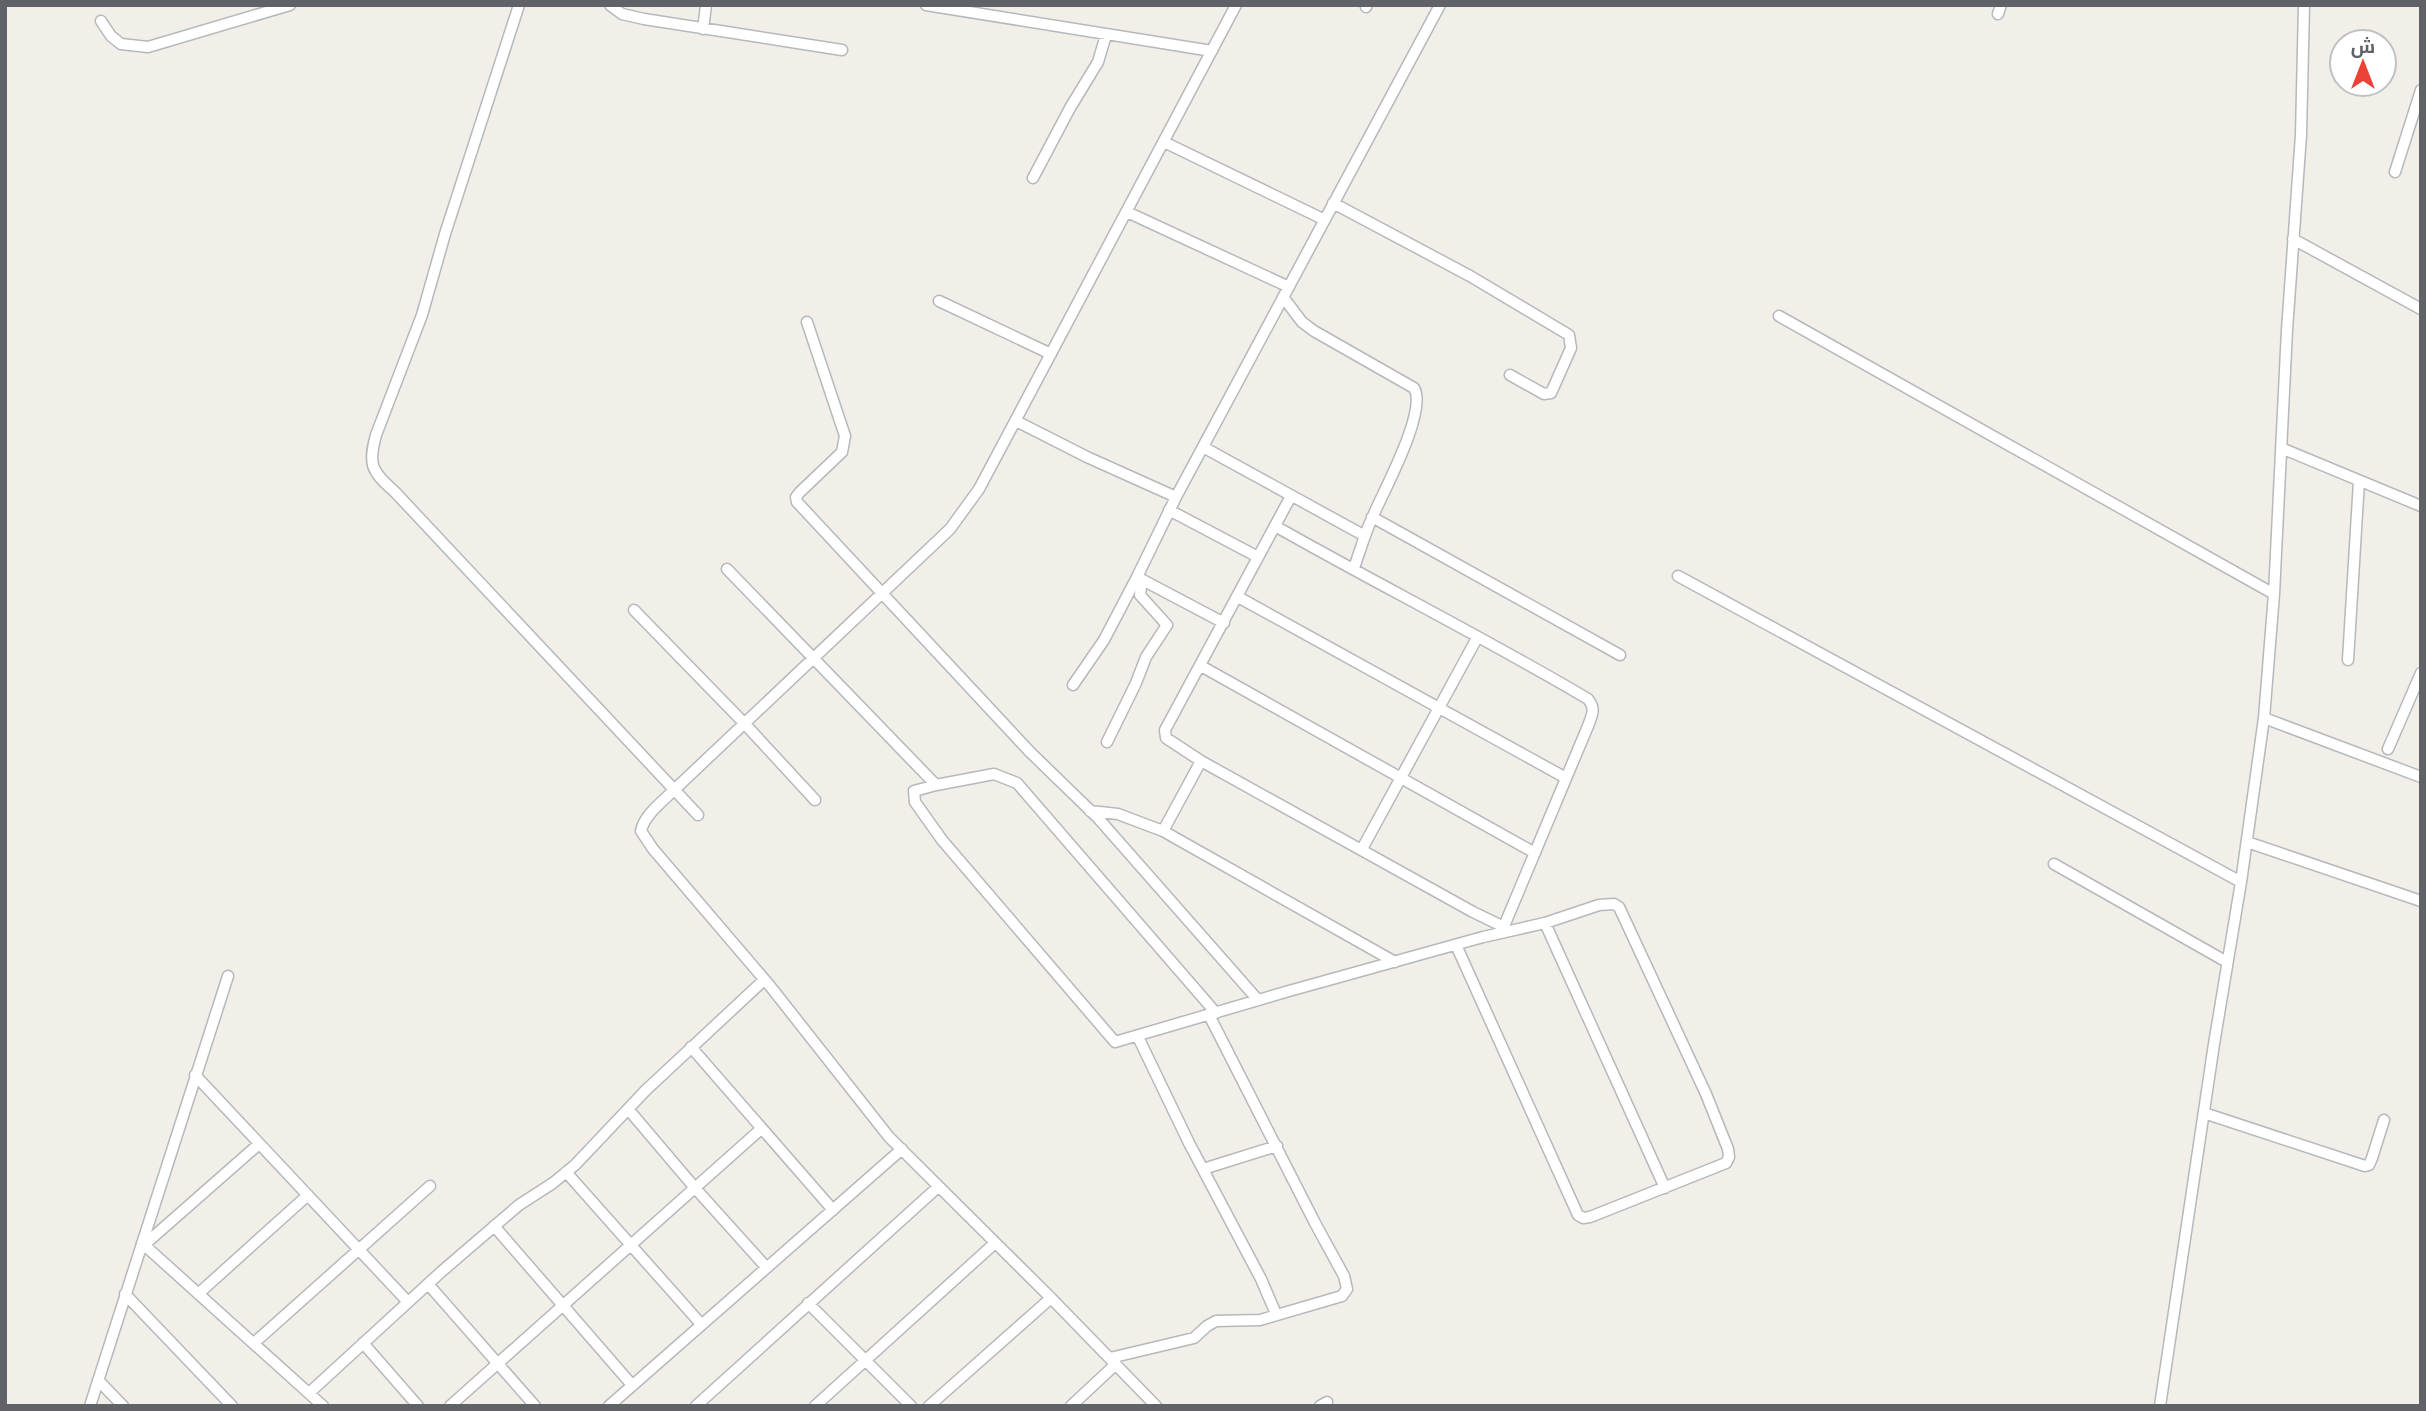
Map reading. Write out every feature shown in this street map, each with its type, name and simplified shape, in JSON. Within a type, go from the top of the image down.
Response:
[{"type":"street","points":[[102,21],[111,36],[121,44],[148,47],[290,5]]},
{"type":"street","points":[[519,5],[422,315],[376,435],[371,454],[372,466],[379,478],[698,816]]},
{"type":"street","points":[[610,5],[622,14],[644,19],[842,50]]},
{"type":"street","points":[[703,29],[706,5]]},
{"type":"street","points":[[926,5],[1212,51]]},
{"type":"street","points":[[1156,1406],[902,1149],[653,849],[641,831],[642,824],[649,815],[674,790],[950,529],[979,489],[1237,5]]},
{"type":"street","points":[[1073,685],[1104,640],[1140,579],[1169,510],[1440,5]]},
{"type":"street","points":[[2160,1406],[2264,718],[2274,594],[2301,135],[2304,5]]},
{"type":"street","points":[[1033,178],[1098,62],[1106,35]]},
{"type":"street","points":[[2395,172],[2421,90]]},
{"type":"street","points":[[1164,142],[1325,220]]},
{"type":"street","points":[[1334,203],[1470,276],[1569,335],[1571,348],[1551,393],[1544,394],[1510,374]]},
{"type":"street","points":[[1127,212],[1286,292],[1303,322],[1314,331],[1417,392],[1402,455],[1372,517],[1354,568]]},
{"type":"street","points":[[2293,239],[2421,309]]},
{"type":"street","points":[[939,301],[1051,354]]},
{"type":"street","points":[[1779,316],[2274,594]]},
{"type":"street","points":[[807,322],[841,424],[845,444],[842,452],[800,492],[796,497],[797,502],[1030,752],[1090,811],[1258,1000]]},
{"type":"street","points":[[1016,421],[1176,497]]},
{"type":"street","points":[[1203,447],[1365,536]]},
{"type":"street","points":[[2281,449],[2421,506]]},
{"type":"street","points":[[2348,660],[2359,481]]},
{"type":"street","points":[[1291,496],[1165,734],[1170,742],[1201,761],[1502,930]]},
{"type":"street","points":[[1169,510],[1258,558]]},
{"type":"street","points":[[1372,517],[1620,655]]},
{"type":"street","points":[[1275,526],[1533,667],[1588,699],[1591,704],[1593,710],[1588,726],[1502,930]]},
{"type":"street","points":[[727,569],[936,785]]},
{"type":"street","points":[[1678,576],[2241,882]]},
{"type":"street","points":[[1140,579],[1224,623]]},
{"type":"street","points":[[1107,742],[1146,657],[1167,625],[1140,595],[1140,579]]},
{"type":"street","points":[[1238,597],[1566,778]]},
{"type":"street","points":[[634,610],[815,800]]},
{"type":"street","points":[[1362,849],[1477,638]]},
{"type":"street","points":[[1200,667],[1535,853]]},
{"type":"street","points":[[2388,749],[2421,673]]},
{"type":"street","points":[[2264,718],[2421,777]]},
{"type":"street","points":[[1163,831],[1201,761]]},
{"type":"street","points":[[1071,1406],[1113,1361],[1194,1338],[1216,1321],[1260,1320],[1342,1296],[1347,1289],[1344,1276],[1212,1014],[1017,783],[995,774],[918,789],[912,795],[942,840],[1112,1039],[1119,1042],[1138,1037],[1212,1014],[1258,1000],[1457,945],[1502,930],[1545,923],[1608,903],[1619,906],[1706,1094],[1728,1149],[1729,1157],[1726,1163],[1712,1171],[1590,1217],[1583,1218],[1578,1215],[1457,945]]},
{"type":"street","points":[[1090,811],[1118,814],[1163,831],[1395,962]]},
{"type":"street","points":[[2247,842],[2421,901]]},
{"type":"street","points":[[2054,864],[2227,962]]},
{"type":"street","points":[[1545,923],[1665,1188]]},
{"type":"street","points":[[90,1406],[228,976]]},
{"type":"street","points":[[309,1393],[519,1205],[566,1172],[691,1047],[764,980]]},
{"type":"street","points":[[1138,1037],[1203,1170],[1261,1279],[1276,1314]]},
{"type":"street","points":[[691,1047],[833,1210]]},
{"type":"street","points":[[195,1075],[408,1303]]},
{"type":"street","points":[[628,1109],[766,1267]]},
{"type":"street","points":[[2204,1113],[2365,1166],[2372,1158],[2384,1120]]},
{"type":"street","points":[[450,1406],[761,1129]]},
{"type":"street","points":[[143,1244],[259,1144]]},
{"type":"street","points":[[1203,1170],[1277,1146]]},
{"type":"street","points":[[609,1406],[902,1149]]},
{"type":"street","points":[[566,1172],[701,1324]]},
{"type":"street","points":[[254,1343],[430,1186]]},
{"type":"street","points":[[696,1406],[938,1187]]},
{"type":"street","points":[[198,1294],[308,1195]]},
{"type":"street","points":[[495,1226],[632,1385]]},
{"type":"street","points":[[815,1406],[995,1243]]},
{"type":"street","points":[[143,1244],[323,1406]]},
{"type":"street","points":[[428,1284],[535,1406]]},
{"type":"street","points":[[125,1294],[232,1406]]},
{"type":"street","points":[[929,1406],[1051,1298]]},
{"type":"street","points":[[808,1303],[911,1406]]},
{"type":"street","points":[[363,1343],[418,1406]]},
{"type":"street","points":[[98,1380],[122,1406]]}]
